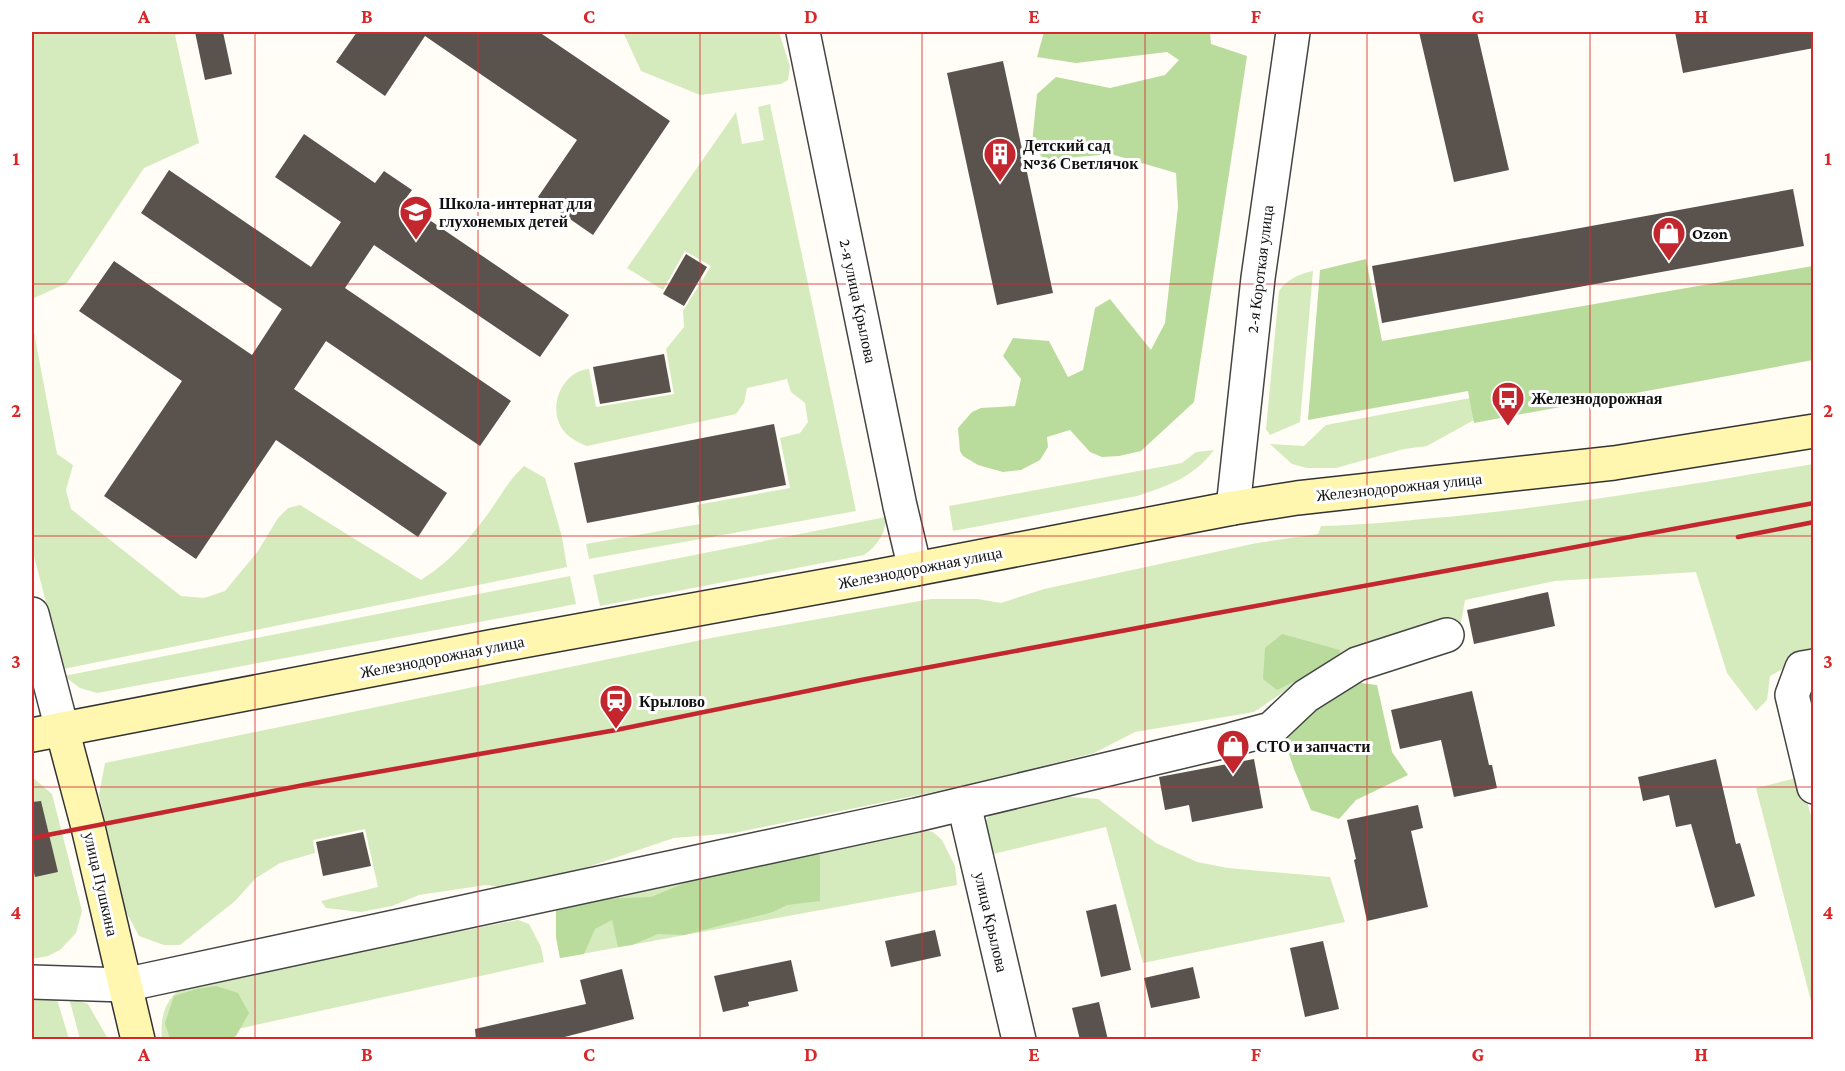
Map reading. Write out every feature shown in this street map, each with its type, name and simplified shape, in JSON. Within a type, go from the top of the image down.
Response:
[{"type":"main road","name":"Железнодорожная улица","points":[[47,732],[1233,508],[1297,498],[1614,463],[1814,431]]},
{"type":"main road","name":"улица Пушкина","points":[[47,732],[88,827],[138,1040]]},
{"type":"street","name":"2-я улица Крылова","points":[[803,32],[900,506],[915,569]]},
{"type":"street","name":"2-я Короткая улица","points":[[1233,508],[1258,278],[1293,32]]},
{"type":"street","points":[[32,614],[47,732]]},
{"type":"street","points":[[32,982],[124,985],[546,896],[964,804],[1271,729],[1306,696],[1357,664],[1447,635]]},
{"type":"street","points":[[1814,666],[1802,668],[1792,695],[1814,787]]},
{"type":"street","name":"улица Крылова","points":[[964,804],[1019,1040]]},
{"type":"green space","points":[[32,32],[199,32],[175,35],[199,143],[144,168],[67,283],[32,299]]},
{"type":"green space","points":[[623,32],[779,32],[790,67],[788,80],[781,84],[700,95],[641,71]]},
{"type":"green space","points":[[1044,32],[1210,32],[1211,44],[1247,56],[1194,402],[1141,451],[1102,457],[1090,452],[1070,430],[1047,437],[1048,447],[1040,460],[1021,470],[1003,472],[978,465],[963,456],[960,451],[958,428],[972,412],[981,408],[1015,406],[1021,379],[1003,356],[1013,338],[1049,341],[1068,377],[1083,370],[1095,308],[1110,299],[1151,350],[1165,323],[1178,207],[1176,173],[1111,154],[1044,160],[1032,143],[1037,94],[1056,77],[1110,88],[1165,75],[1179,60],[1167,52],[1076,63],[1037,57]]},
{"type":"green space","points":[[770,104],[856,511],[589,559],[586,544],[700,524],[697,505],[790,488],[780,438],[800,433],[808,422],[805,403],[791,392],[787,379],[747,388],[744,403],[736,414],[587,446],[572,439],[563,431],[556,409],[560,391],[565,382],[580,371],[589,369],[596,407],[674,394],[666,349],[684,327],[683,311],[711,266],[685,251],[663,290],[627,268],[736,112],[742,144],[764,140],[758,107]]},
{"type":"green space","points":[[1366,259],[1382,341],[1813,266],[1813,360],[1474,423],[1468,391],[1308,420],[1320,270]]},
{"type":"green space","points":[[1313,271],[1300,422],[1270,435],[1266,429],[1279,291],[1294,278]]},
{"type":"green space","points":[[32,322],[57,454],[73,465],[66,490],[71,509],[181,596],[204,598],[225,591],[258,551],[278,518],[288,508],[300,505],[421,580],[449,559],[465,543],[524,466],[545,478],[562,537],[567,567],[63,669],[32,548]]},
{"type":"green space","points":[[1470,398],[1474,420],[1427,446],[1404,449],[1336,468],[1307,468],[1292,464],[1270,444],[1304,446],[1326,425]]},
{"type":"green space","points":[[1214,450],[1189,474],[1170,484],[1137,496],[953,531],[949,506],[1182,463],[1196,452]]},
{"type":"green space","points":[[1813,464],[1813,656],[1803,658],[1770,676],[1767,700],[1756,711],[1727,673],[1696,572],[1555,581],[1465,600],[1460,628],[1291,687],[1254,712],[1135,732],[1094,753],[972,784],[734,833],[674,838],[534,885],[514,889],[486,885],[419,895],[392,906],[361,912],[326,908],[321,901],[378,887],[365,829],[313,840],[315,853],[280,863],[256,878],[235,901],[180,945],[164,945],[139,936],[125,910],[99,795],[105,763],[711,638],[931,599],[978,599],[1001,603],[1044,589],[1257,543],[1318,534],[1321,526],[1406,521],[1547,506]]},
{"type":"green space","points":[[886,517],[880,539],[864,555],[600,606],[593,575]]},
{"type":"green space","points":[[570,576],[576,604],[97,693],[80,688],[64,676]]},
{"type":"green space","points":[[1282,634],[1340,650],[1339,660],[1277,690],[1263,679],[1265,648]]},
{"type":"green space","points":[[1354,682],[1377,685],[1392,752],[1408,775],[1356,800],[1339,819],[1311,810],[1282,732]]},
{"type":"green space","points":[[32,777],[52,794],[82,911],[76,933],[60,950],[48,956],[32,959]]},
{"type":"green space","points":[[1801,777],[1813,824],[1813,1009],[1756,788]]},
{"type":"green space","points":[[1045,795],[1098,799],[1156,843],[1197,862],[1228,868],[1330,877],[1345,922],[1143,963],[1106,827],[985,856],[982,828],[992,810]]},
{"type":"green space","points":[[911,827],[933,832],[942,840],[955,866],[957,885],[560,958],[556,937],[556,910],[573,900]]},
{"type":"green space","points":[[793,855],[820,855],[820,901],[787,905],[773,912],[684,935],[658,934],[632,945],[618,947],[612,920],[595,929],[584,954],[560,958],[556,937],[556,910],[573,900],[651,897],[709,873]]},
{"type":"green space","points":[[518,920],[529,924],[541,947],[544,962],[196,1039],[162,1039],[165,1009],[172,997],[183,986]]},
{"type":"green space","points":[[216,986],[238,993],[249,1013],[236,1036],[228,1040],[170,1039],[165,1023],[174,996]]},
{"type":"green space","points":[[32,996],[56,996],[69,1039],[32,1040]]},
{"type":"green space","points":[[69,998],[88,1004],[108,1039],[80,1039]]},
{"type":"building","points":[[195,32],[223,32],[232,74],[205,80]]},
{"type":"building","points":[[357,32],[539,32],[670,121],[593,235],[538,197],[577,140],[425,36],[385,96],[336,62]]},
{"type":"building","points":[[1419,32],[1477,32],[1509,170],[1454,182]]},
{"type":"building","points":[[1675,32],[1814,32],[1814,48],[1683,73]]},
{"type":"building","name":"Детский сад №36 Светлячок","points":[[1003,61],[1053,293],[997,305],[947,73]]},
{"type":"building","points":[[304,134],[375,183],[384,171],[412,190],[403,202],[569,315],[540,357],[374,245],[345,288],[511,401],[480,446],[326,341],[294,389],[447,493],[418,537],[276,440],[196,559],[104,496],[182,381],[79,311],[114,261],[252,355],[282,309],[141,213],[169,170],[311,267],[341,222],[275,177]]},
{"type":"building","points":[[1793,189],[1804,246],[1382,323],[1372,266]]},
{"type":"building","points":[[686,254],[707,267],[684,306],[663,294]]},
{"type":"building","points":[[664,354],[671,392],[600,404],[593,367]]},
{"type":"building","points":[[774,424],[786,485],[587,523],[574,463]]},
{"type":"building","points":[[1548,592],[1555,626],[1474,644],[1467,610]]},
{"type":"building","points":[[1472,691],[1489,765],[1492,765],[1497,788],[1454,797],[1441,740],[1400,749],[1391,710]]},
{"type":"building","points":[[1254,759],[1263,808],[1192,822],[1189,805],[1165,810],[1159,777]]},
{"type":"building","points":[[1716,759],[1736,844],[1740,843],[1755,896],[1715,908],[1691,824],[1676,827],[1669,795],[1643,801],[1638,777]]},
{"type":"building","points":[[41,801],[58,872],[35,877],[32,864],[32,802]]},
{"type":"building","points":[[1418,805],[1423,828],[1411,831],[1428,907],[1367,921],[1347,820]]},
{"type":"building","points":[[363,832],[371,866],[323,876],[316,842]]},
{"type":"building","points":[[1116,904],[1131,970],[1101,977],[1086,911]]},
{"type":"building","points":[[935,930],[941,956],[891,967],[885,941]]},
{"type":"building","points":[[1323,941],[1339,1009],[1305,1017],[1290,948]]},
{"type":"building","points":[[791,960],[798,991],[748,1002],[749,1006],[723,1012],[714,976]]},
{"type":"building","points":[[1193,967],[1200,998],[1151,1008],[1144,978]]},
{"type":"building","points":[[622,969],[634,1019],[553,1040],[476,1040],[475,1029],[586,1004],[580,980]]},
{"type":"building","points":[[1099,1002],[1108,1040],[1080,1040],[1072,1008]]},
{"type":"railway","points":[[32,838],[309,784],[616,730],[861,680],[1212,614],[1814,503]]},
{"type":"railway","points":[[1738,537],[1814,522]]},
{"type":"place","name":"Детский сад №36 Светлячок","points":[[1000,183]]},
{"type":"place","name":"Школа-интернат для глухонемых детей","points":[[416,241]]},
{"type":"place","name":"Ozon","points":[[1669,262]]},
{"type":"place","name":"Железнодорожная","points":[[1508,427]]},
{"type":"place","name":"Крылово","points":[[616,730]]},
{"type":"place","name":"СТО и запчасти","points":[[1233,775]]}]
